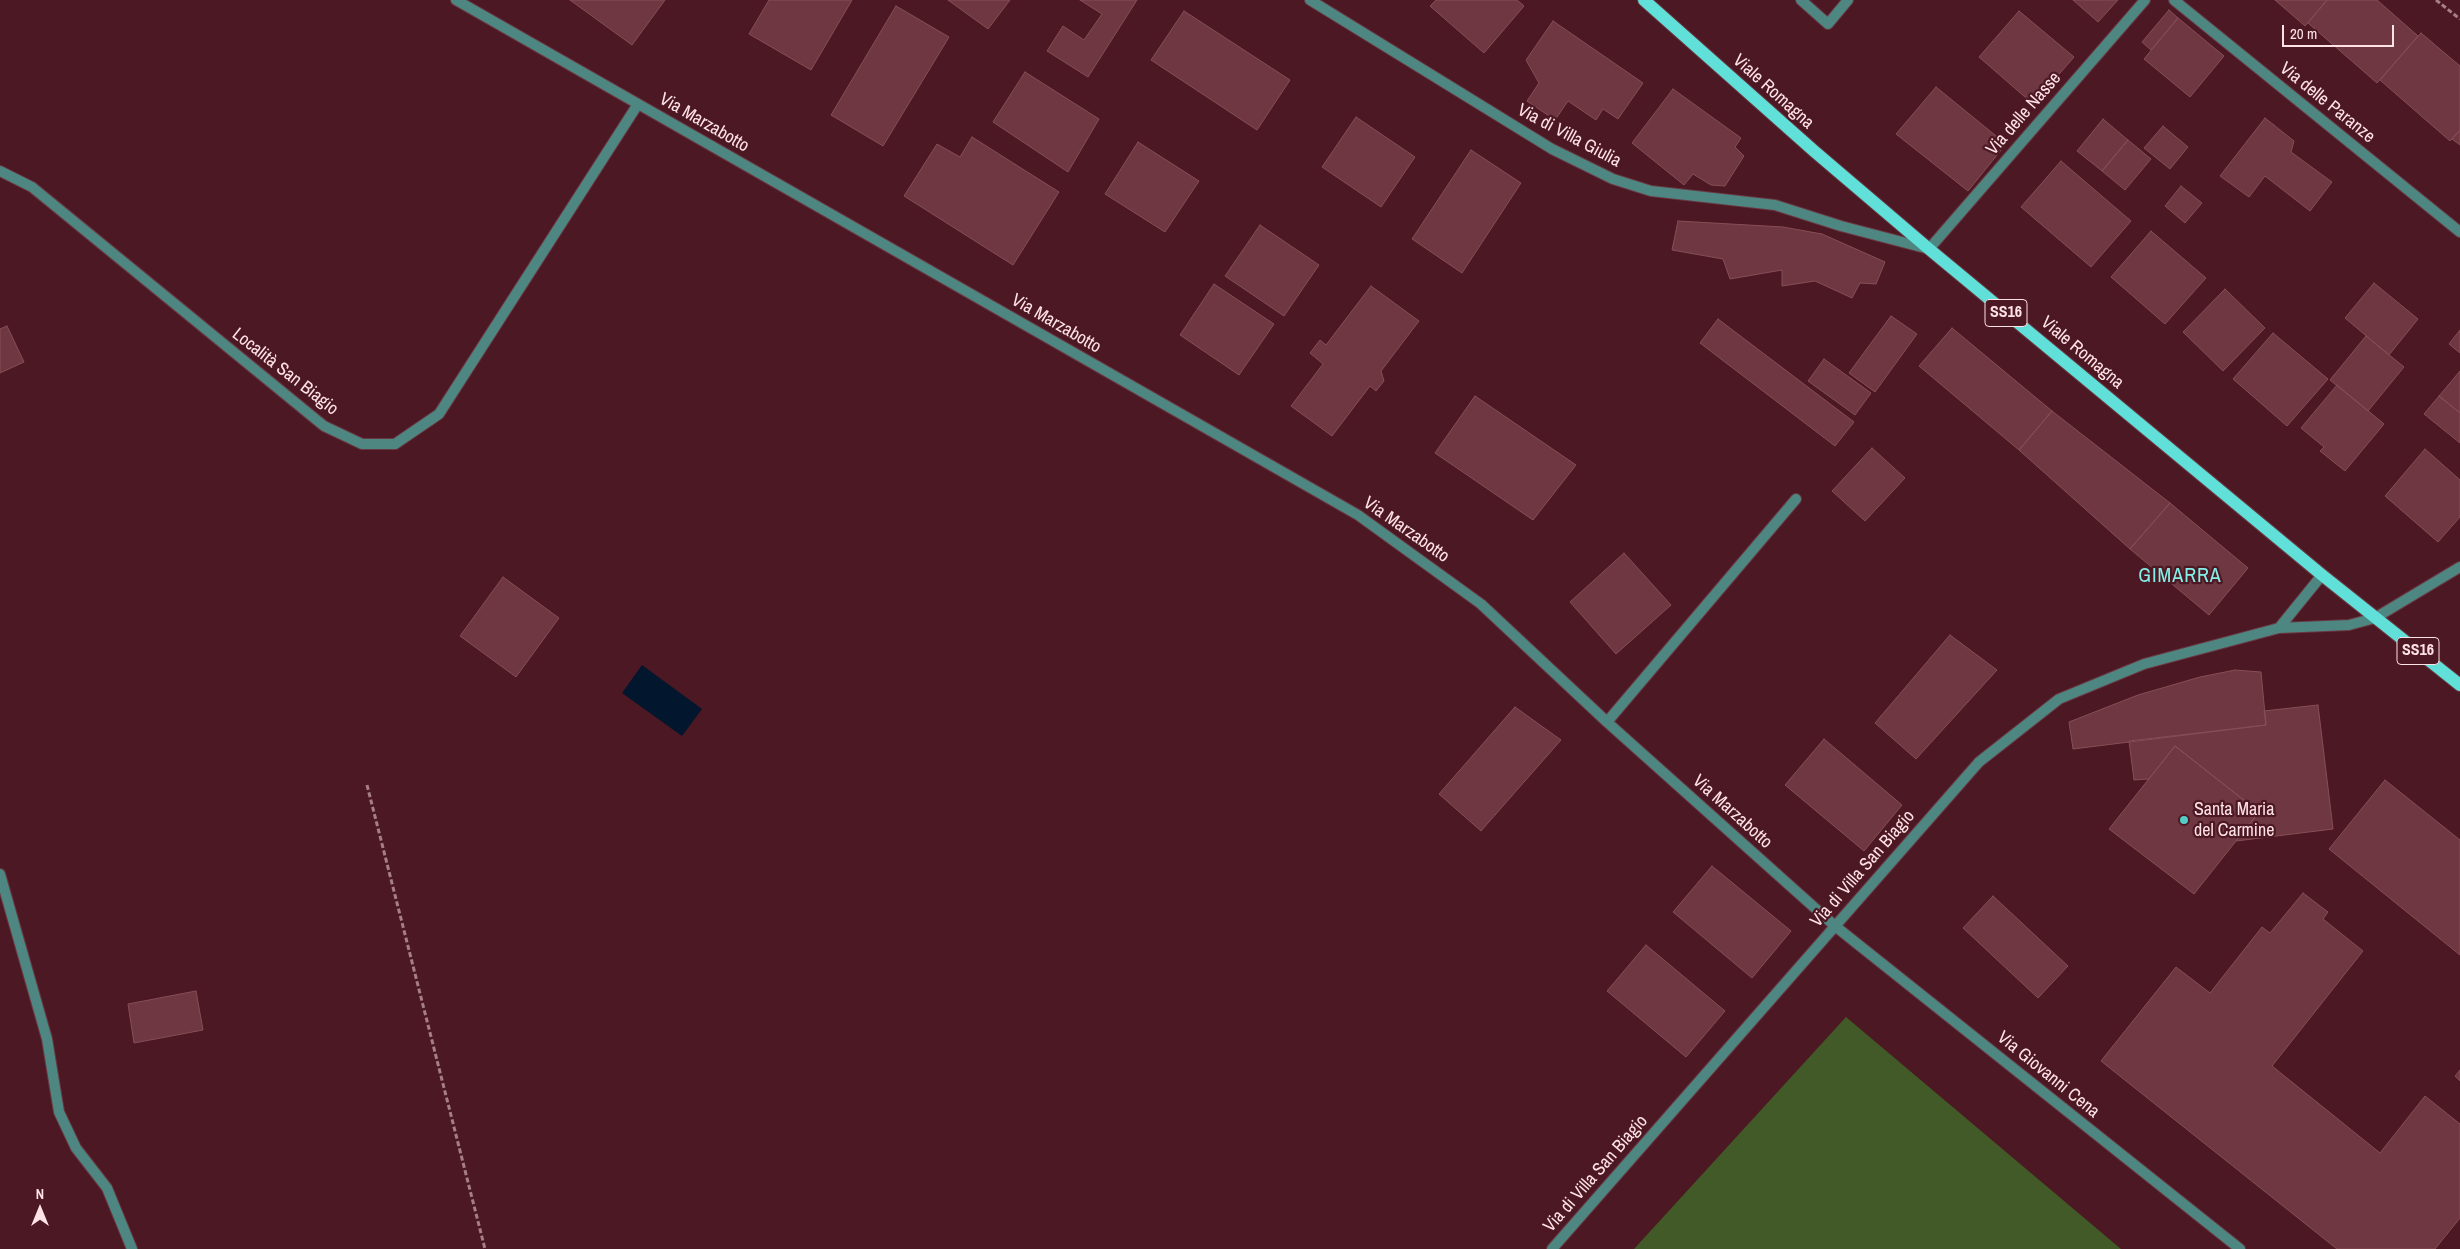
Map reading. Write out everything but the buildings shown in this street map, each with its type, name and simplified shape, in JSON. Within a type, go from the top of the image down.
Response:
[{"type":"main road","name":"Viale Romagna","points":[[1647,1],[1814,151],[1929,249],[2322,575],[2460,685]]},
{"type":"street","name":"Via Marzabotto","points":[[456,0],[1358,515],[1481,604],[1607,722],[1834,926]]},
{"type":"street","name":"Via di Villa Giulia","points":[[1310,0],[1552,149],[1613,179],[1651,190],[1775,205],[1841,226],[1929,249]]},
{"type":"street","points":[[1801,0],[1828,24],[1848,0]]},
{"type":"street","name":"Via delle Nasse","points":[[1929,249],[2145,0]]},
{"type":"street","name":"Via delle Paranze","points":[[2174,0],[2460,232]]},
{"type":"street","name":"Località San Biagio","points":[[0,171],[32,187],[324,426],[362,444],[396,444],[438,414],[638,104]]},
{"type":"street","points":[[1607,722],[1796,499]]},
{"type":"street","name":"Via di Villa San Biagio","points":[[1552,1249],[1979,762],[2059,698],[2144,664],[2279,628],[2349,625],[2376,618],[2460,568]]},
{"type":"street","points":[[2279,628],[2322,575]]},
{"type":"street","points":[[0,874],[47,1040],[59,1112],[76,1148],[107,1188],[132,1249]]},
{"type":"street","name":"Via Giovanni Cena","points":[[1834,926],[2240,1249]]},
{"type":"path","points":[[2436,0],[2460,19]]},
{"type":"path","points":[[367,785],[485,1249]]},
{"type":"green space","points":[[1846,1017],[2121,1249],[1634,1249]]},
{"type":"water","points":[[642,665],[702,709],[682,736],[622,693]]},
{"type":"place","name":"Santa Maria del Carmine","points":[[2184,820]]},
{"type":"district","name":"GIMARRA","points":[[2180,577]]}]
